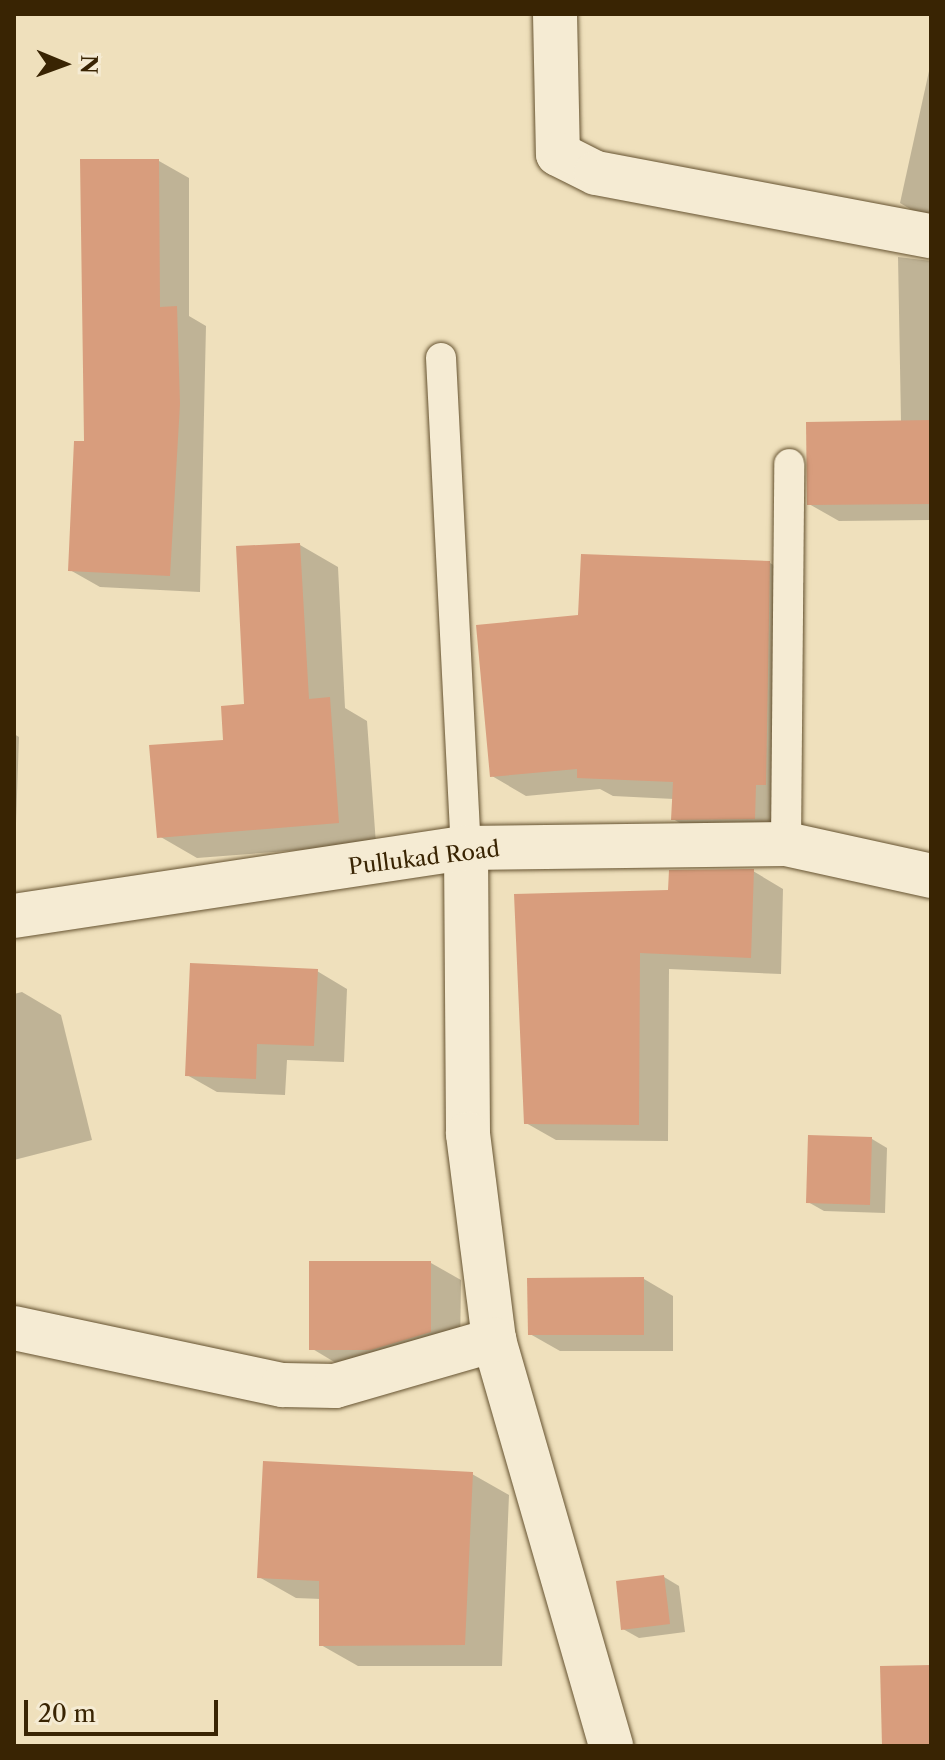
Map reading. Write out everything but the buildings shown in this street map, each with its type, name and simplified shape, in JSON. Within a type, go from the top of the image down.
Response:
[{"type":"street","points":[[555,14],[558,154],[596,173],[931,236]]},
{"type":"street","name":"Pullukad Road","points":[[14,916],[466,848],[786,844],[931,876]]},
{"type":"street","points":[[466,848],[468,1134],[494,1340],[611,1746]]},
{"type":"street","points":[[14,1328],[296,1386],[335,1386],[494,1340]]},
{"type":"lane","points":[[441,358],[466,848]]},
{"type":"lane","points":[[786,844],[789,464]]}]
